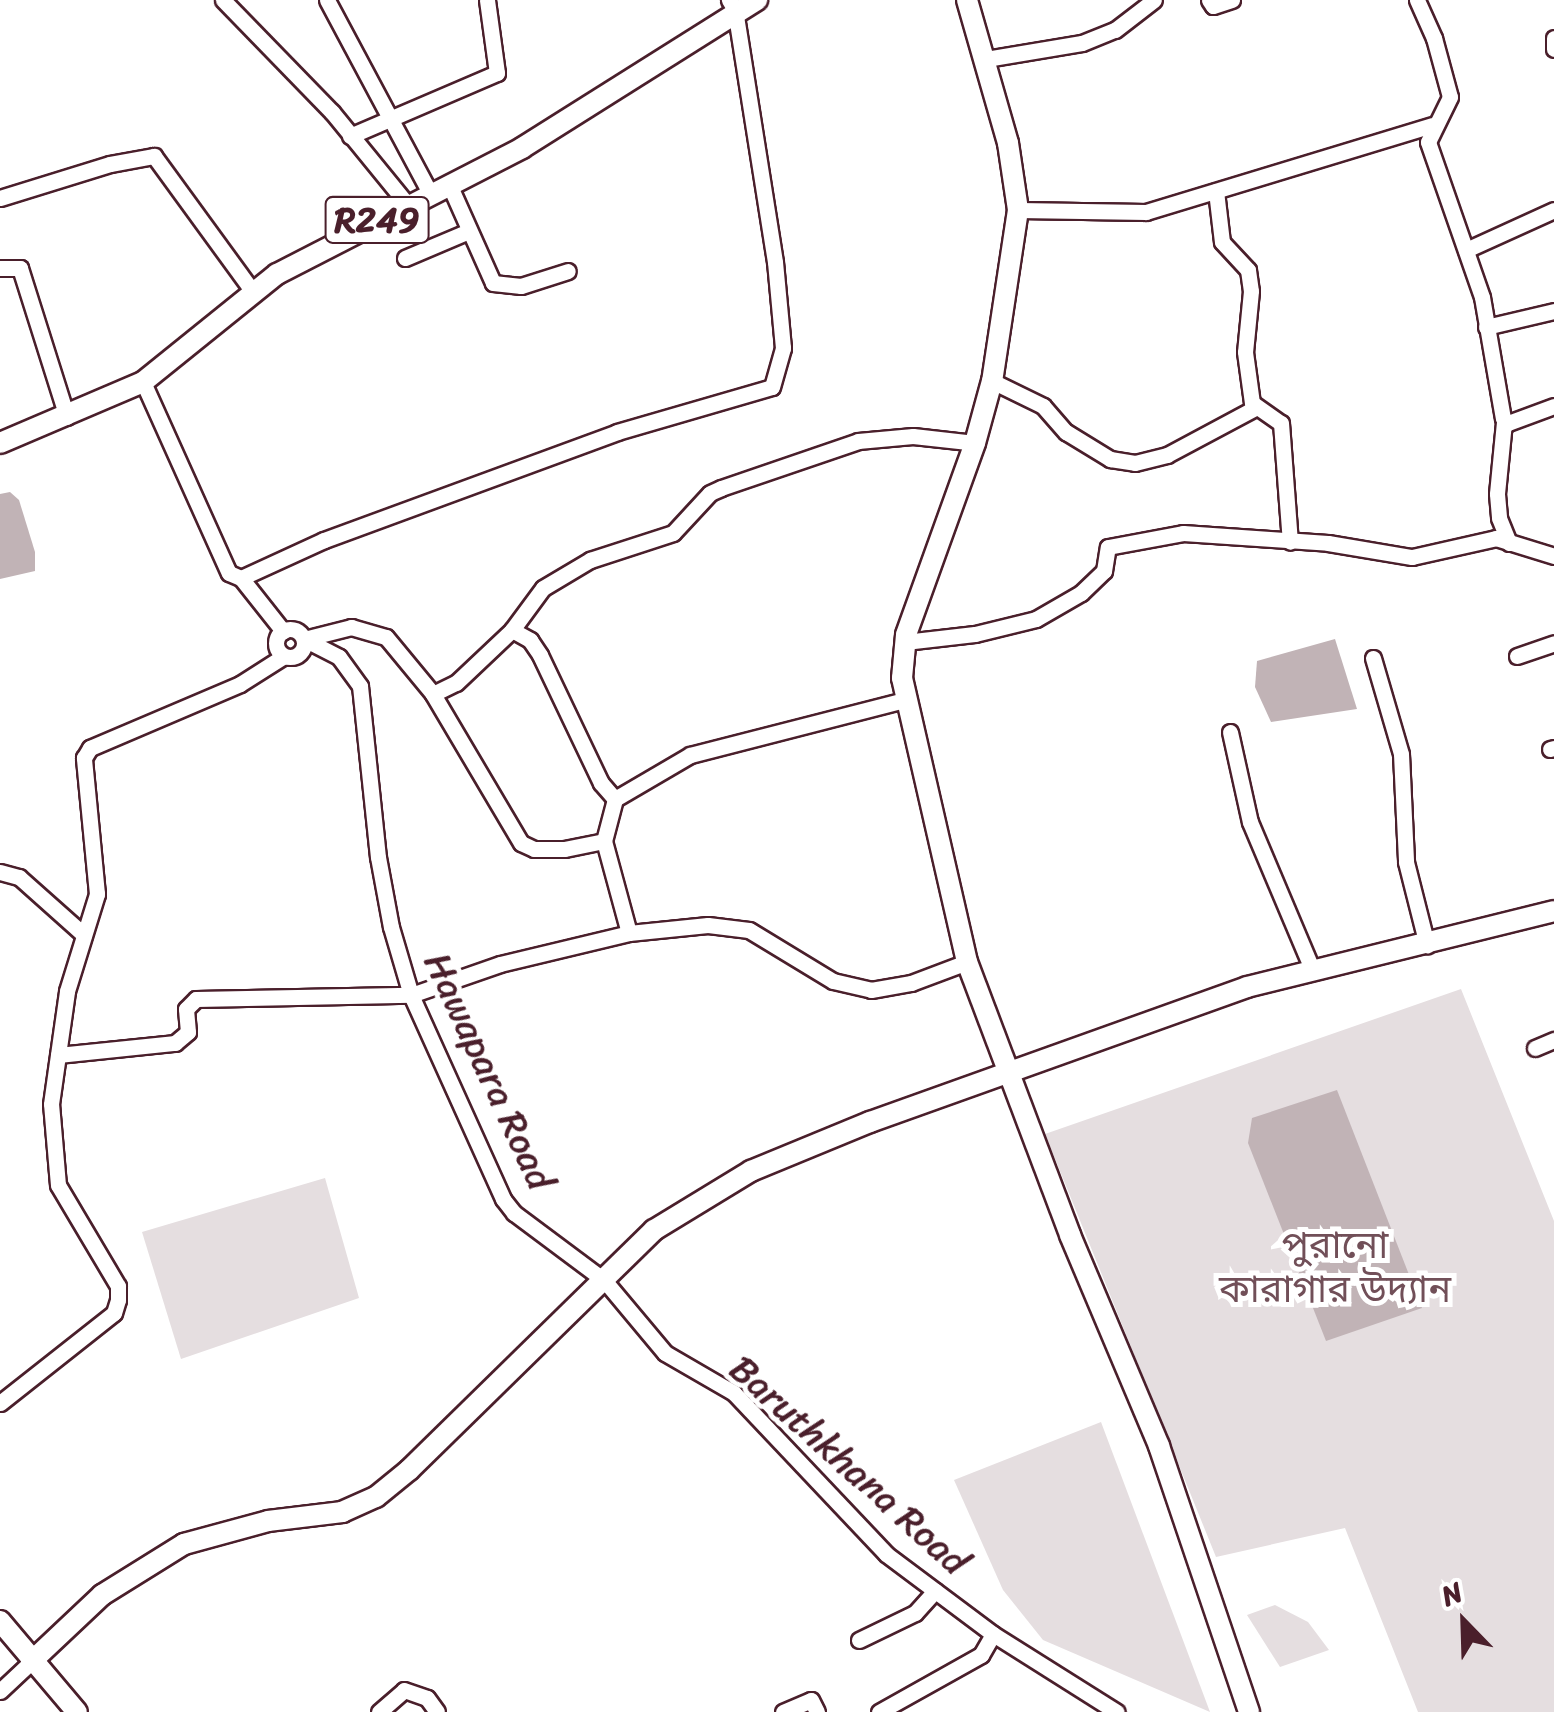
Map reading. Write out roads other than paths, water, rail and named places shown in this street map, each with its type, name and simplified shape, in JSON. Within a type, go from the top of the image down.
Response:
[{"type":"main road","name":"R249","points":[[0,443],[143,382],[253,292],[407,204],[522,148],[732,5],[757,0]]},
{"type":"main road","points":[[967,0],[1008,143],[1018,210],[992,381],[975,443],[906,642],[902,678],[967,962],[1007,1076],[1159,1446],[1249,1712]]},
{"type":"main road","points":[[31,1662],[102,1596],[184,1544],[268,1521],[342,1512],[376,1496],[409,1470],[654,1230],[751,1171],[870,1122],[1007,1076],[1186,1008],[1313,970],[1554,912]]},
{"type":"main road","points":[[0,1621],[76,1712]]},
{"type":"main road","points":[[0,1641],[31,1662]]},
{"type":"street","points":[[223,0],[332,112],[407,204]]},
{"type":"street","points":[[326,0],[392,119],[469,230],[490,280],[499,287],[540,282],[568,271]]},
{"type":"street","points":[[350,136],[497,74],[487,0]]},
{"type":"street","points":[[986,59],[1082,43],[1115,30],[1154,0]]},
{"type":"street","points":[[1209,0],[1213,6],[1232,0]]},
{"type":"street","points":[[1417,0],[1434,38],[1450,97],[1432,125],[1428,142],[1466,250],[1486,326],[1504,422],[1497,494],[1499,518],[1509,543]]},
{"type":"street","points":[[241,578],[324,540],[617,432],[772,387],[783,348],[775,262],[732,5]]},
{"type":"street","points":[[1554,38],[1554,49]]},
{"type":"street","points":[[1018,210],[1146,212],[1432,125]]},
{"type":"street","points":[[0,198],[110,164],[154,156],[253,292]]},
{"type":"street","points":[[1216,191],[1222,242],[1248,270],[1245,352],[1254,408]]},
{"type":"street","points":[[1466,250],[1554,210]]},
{"type":"street","points":[[405,258],[469,230]]},
{"type":"street","points":[[0,268],[20,268],[67,417]]},
{"type":"street","points":[[1486,326],[1554,311]]},
{"type":"street","points":[[992,381],[1043,406],[1066,432],[1110,459],[1135,464],[1167,455],[1254,408]]},
{"type":"street","points":[[143,382],[229,573],[241,578],[282,631]]},
{"type":"street","points":[[1504,422],[1554,406]]},
{"type":"street","points":[[1254,408],[1281,422],[1290,542]]},
{"type":"street","points":[[433,694],[456,683],[512,630],[524,608],[566,572],[672,533],[721,488],[858,441],[913,436],[975,443]]},
{"type":"street","points":[[906,642],[975,634],[1036,619],[1081,592],[1104,570],[1108,547],[1130,540],[1215,533],[1328,543],[1412,557],[1496,538],[1554,556]]},
{"type":"street","points":[[304,640],[351,627],[386,637],[433,694],[521,843],[534,849],[564,849],[604,841]]},
{"type":"street","points":[[512,630],[530,640],[540,654],[601,783],[615,799]]},
{"type":"street","points":[[282,631],[296,631],[304,640]]},
{"type":"street","points":[[282,631],[276,642],[284,656]]},
{"type":"street","points":[[0,1403],[114,1313],[118,1286],[58,1185],[51,1104],[67,991],[98,881],[83,771],[86,752],[140,723],[240,684],[284,656],[302,652],[304,640]]},
{"type":"street","name":"Hawapara Road","points":[[304,640],[331,650],[360,686],[367,716],[378,857],[391,927],[411,995],[504,1199],[514,1212],[604,1280]]},
{"type":"street","points":[[1517,656],[1554,643]]},
{"type":"street","points":[[1373,658],[1401,754],[1406,862],[1427,945]]},
{"type":"street","points":[[628,933],[604,841],[615,799],[690,755],[826,717],[908,700]]},
{"type":"street","points":[[1230,732],[1250,822],[1313,970]]},
{"type":"street","points":[[0,872],[19,878],[84,934]]},
{"type":"street","points":[[58,1055],[175,1043],[188,1032],[186,1009],[196,999],[411,995],[500,964],[628,933],[708,926],[749,930],[832,981],[872,990],[911,983],[967,962]]},
{"type":"street","points":[[1536,1048],[1554,1040]]},
{"type":"street","name":"Baruthkhana Road","points":[[604,1280],[665,1353],[734,1394],[886,1554],[994,1634],[1117,1712]]},
{"type":"street","points":[[859,1640],[914,1612],[935,1591]]},
{"type":"street","points":[[879,1712],[981,1655],[994,1634]]},
{"type":"street","points":[[0,1692],[31,1662]]},
{"type":"street","points":[[379,1712],[404,1690],[428,1698],[437,1712]]},
{"type":"street","points":[[783,1712],[811,1700],[817,1712]]},
{"type":"park label","name":"পুরানো কারাগার উদ্যান","points":[[1335,1268]]}]
